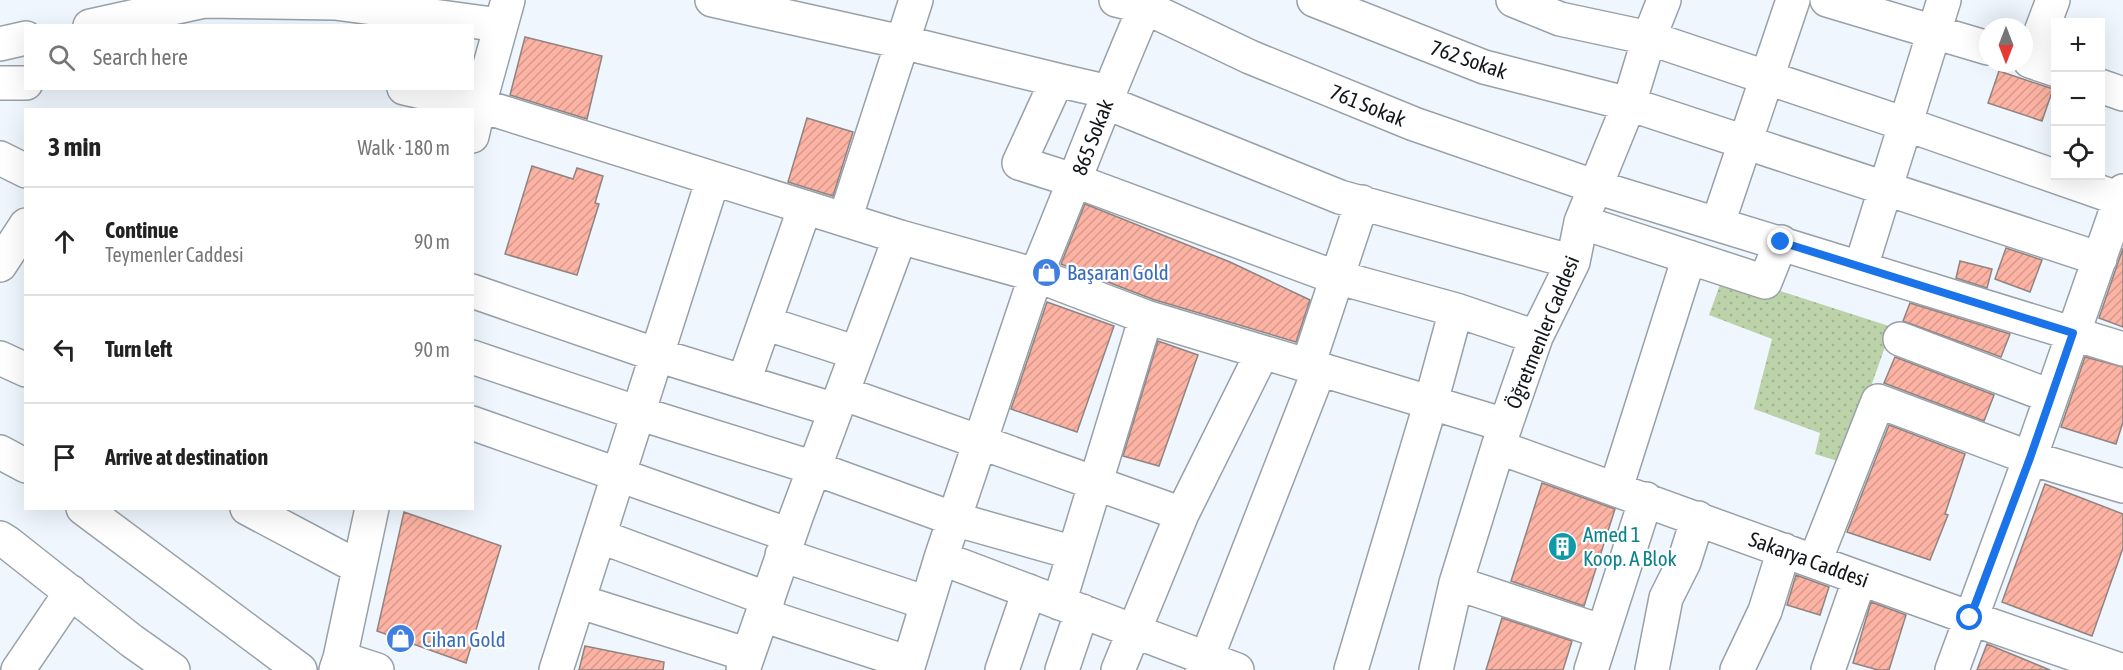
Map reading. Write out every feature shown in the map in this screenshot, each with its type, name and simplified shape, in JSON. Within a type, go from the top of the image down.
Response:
[{"type":"street","points":[[715,0],[1057,80],[1107,97],[1340,196],[1573,262]]},
{"type":"street","points":[[845,219],[916,0]]},
{"type":"street","name":"762 Sokak","points":[[1314,0],[1484,67],[1629,104],[2100,259]]},
{"type":"street","points":[[1513,0],[1560,19],[1649,38],[2122,197],[1952,670]]},
{"type":"street","name":"Öğretmenler Caddesi","points":[[1436,670],[1456,583],[1502,436],[1536,337],[1573,262],[1581,222],[1629,104],[1649,38],[1664,0]]},
{"type":"street","points":[[1719,223],[1794,0]]},
{"type":"street","points":[[1827,0],[1979,45]]},
{"type":"street","points":[[1861,267],[1944,0]]},
{"type":"street","points":[[2037,63],[2053,0]]},
{"type":"street","points":[[99,24],[205,1],[335,3],[504,13],[476,121]]},
{"type":"street","name":"865 Sokak","points":[[908,666],[941,558],[1036,275],[1076,181],[1107,97],[1137,2]]},
{"type":"street","name":"761 Sokak","points":[[1137,2],[1250,57],[1414,124],[1596,186],[2123,349]]},
{"type":"street","points":[[0,44],[24,38]]},
{"type":"street","points":[[1057,80],[1019,163],[1076,181],[1338,278],[1456,310],[1536,337]]},
{"type":"street","points":[[0,83],[24,83]]},
{"type":"street","points":[[2105,88],[2123,94]]},
{"type":"street","name":"Sakarya Caddesi","points":[[408,90],[448,108]]},
{"type":"street","name":"Sakarya Caddesi","points":[[476,121],[713,179],[900,237],[1036,275],[1146,316],[1262,353],[1431,402],[1631,494],[1970,618],[2120,670]]},
{"type":"street","points":[[0,158],[24,170]]},
{"type":"street","points":[[556,670],[713,179]]},
{"type":"street","points":[[1205,664],[1314,367],[1338,278],[1362,202]]},
{"type":"street","points":[[744,381],[805,207]]},
{"type":"street","points":[[1581,222],[1765,282],[1781,242]]},
{"type":"street","points":[[9,266],[24,230]]},
{"type":"street","points":[[578,601],[746,663],[838,401],[900,237]]},
{"type":"street","points":[[1591,670],[1603,632],[1631,494],[1689,257]]},
{"type":"street","points":[[474,292],[657,355],[744,381],[838,401],[980,441],[1182,514]]},
{"type":"street","points":[[1351,670],[1456,310]]},
{"type":"street","points":[[1062,670],[1071,607],[1074,553],[1146,316]]},
{"type":"street","points":[[765,323],[857,353]]},
{"type":"street","points":[[1900,339],[2050,396]]},
{"type":"street","points":[[1118,670],[1182,514],[1262,353]]},
{"type":"street","points":[[0,358],[24,369]]},
{"type":"street","points":[[474,358],[638,413],[814,468],[954,519],[1074,553]]},
{"type":"street","points":[[1815,561],[1878,401],[2030,458],[2123,486]]},
{"type":"street","points":[[474,424],[618,476],[927,603]]},
{"type":"street","points":[[86,510],[300,670]]},
{"type":"street","points":[[251,510],[358,567]]},
{"type":"street","points":[[372,510],[338,664],[377,670]]},
{"type":"street","points":[[1652,670],[1666,598],[1684,562],[1698,518]]},
{"type":"street","points":[[599,536],[908,666]]},
{"type":"street","points":[[0,538],[132,641],[174,670]]},
{"type":"street","points":[[1737,670],[1765,611],[1784,550]]},
{"type":"street","points":[[941,558],[1133,631],[1205,664],[1237,670]]},
{"type":"street","points":[[1828,670],[1860,578]]},
{"type":"street","points":[[1456,583],[1603,632]]},
{"type":"street","points":[[1002,670],[1029,591]]},
{"type":"street","points":[[18,670],[71,592]]},
{"type":"green space","points":[[1722,279],[1777,290],[1892,327],[1844,463],[1815,454],[1820,433],[1754,409],[1772,339],[1709,315]]},
{"type":"building","points":[[525,37],[602,56],[587,119],[510,95]]},
{"type":"building","points":[[1999,72],[2051,88],[2042,121],[1988,103]]},
{"type":"building","points":[[807,118],[853,132],[833,196],[788,182]]},
{"type":"building","points":[[532,166],[573,179],[577,168],[603,176],[595,203],[599,204],[577,275],[505,254]]},
{"type":"building","points":[[1085,204],[1230,262],[1310,300],[1296,342],[1152,299],[1061,264]]},
{"type":"building","points":[[2006,248],[2042,260],[2030,292],[1995,279]]},
{"type":"building","points":[[2123,248],[2123,327],[2099,318]]},
{"type":"building","points":[[1960,261],[1992,269],[1987,288],[1956,278]]},
{"type":"building","points":[[1047,302],[1114,326],[1077,432],[1011,409]]},
{"type":"building","points":[[1910,303],[2010,334],[2001,357],[1903,321]]},
{"type":"building","points":[[1158,341],[1198,355],[1159,466],[1123,456]]},
{"type":"building","points":[[1895,357],[1994,395],[1984,421],[1884,383]]},
{"type":"building","points":[[2085,357],[2123,367],[2123,422],[2116,444],[2061,427]]},
{"type":"building","points":[[1889,425],[1965,454],[1945,514],[1948,515],[1930,560],[1847,532]]},
{"type":"building","name":"Amed 1 Koop. A Blok","points":[[1542,483],[1615,509],[1584,606],[1511,581]]},
{"type":"building","points":[[2045,484],[2123,514],[2123,548],[2092,636],[2002,602]]},
{"type":"building","points":[[404,512],[501,546],[466,663],[377,631]]},
{"type":"building","points":[[1796,575],[1829,587],[1820,615],[1787,605]]},
{"type":"building","points":[[1871,602],[1906,615],[1889,670],[1878,670],[1853,663]]},
{"type":"building","points":[[1502,618],[1572,641],[1563,670],[1486,670]]},
{"type":"building","points":[[1987,644],[2050,670],[1977,670]]},
{"type":"building","points":[[585,646],[664,662],[663,670],[579,670]]},
{"type":"place","name":"Başaran Gold","points":[[1046,272]]},
{"type":"place","name":"Amed 1 Koop. A Blok","points":[[1562,546]]},
{"type":"place","name":"Cihan Gold","points":[[401,639]]},
{"type":"route","points":[[1781,242],[2073,333],[2030,458],[1970,618]]}]
